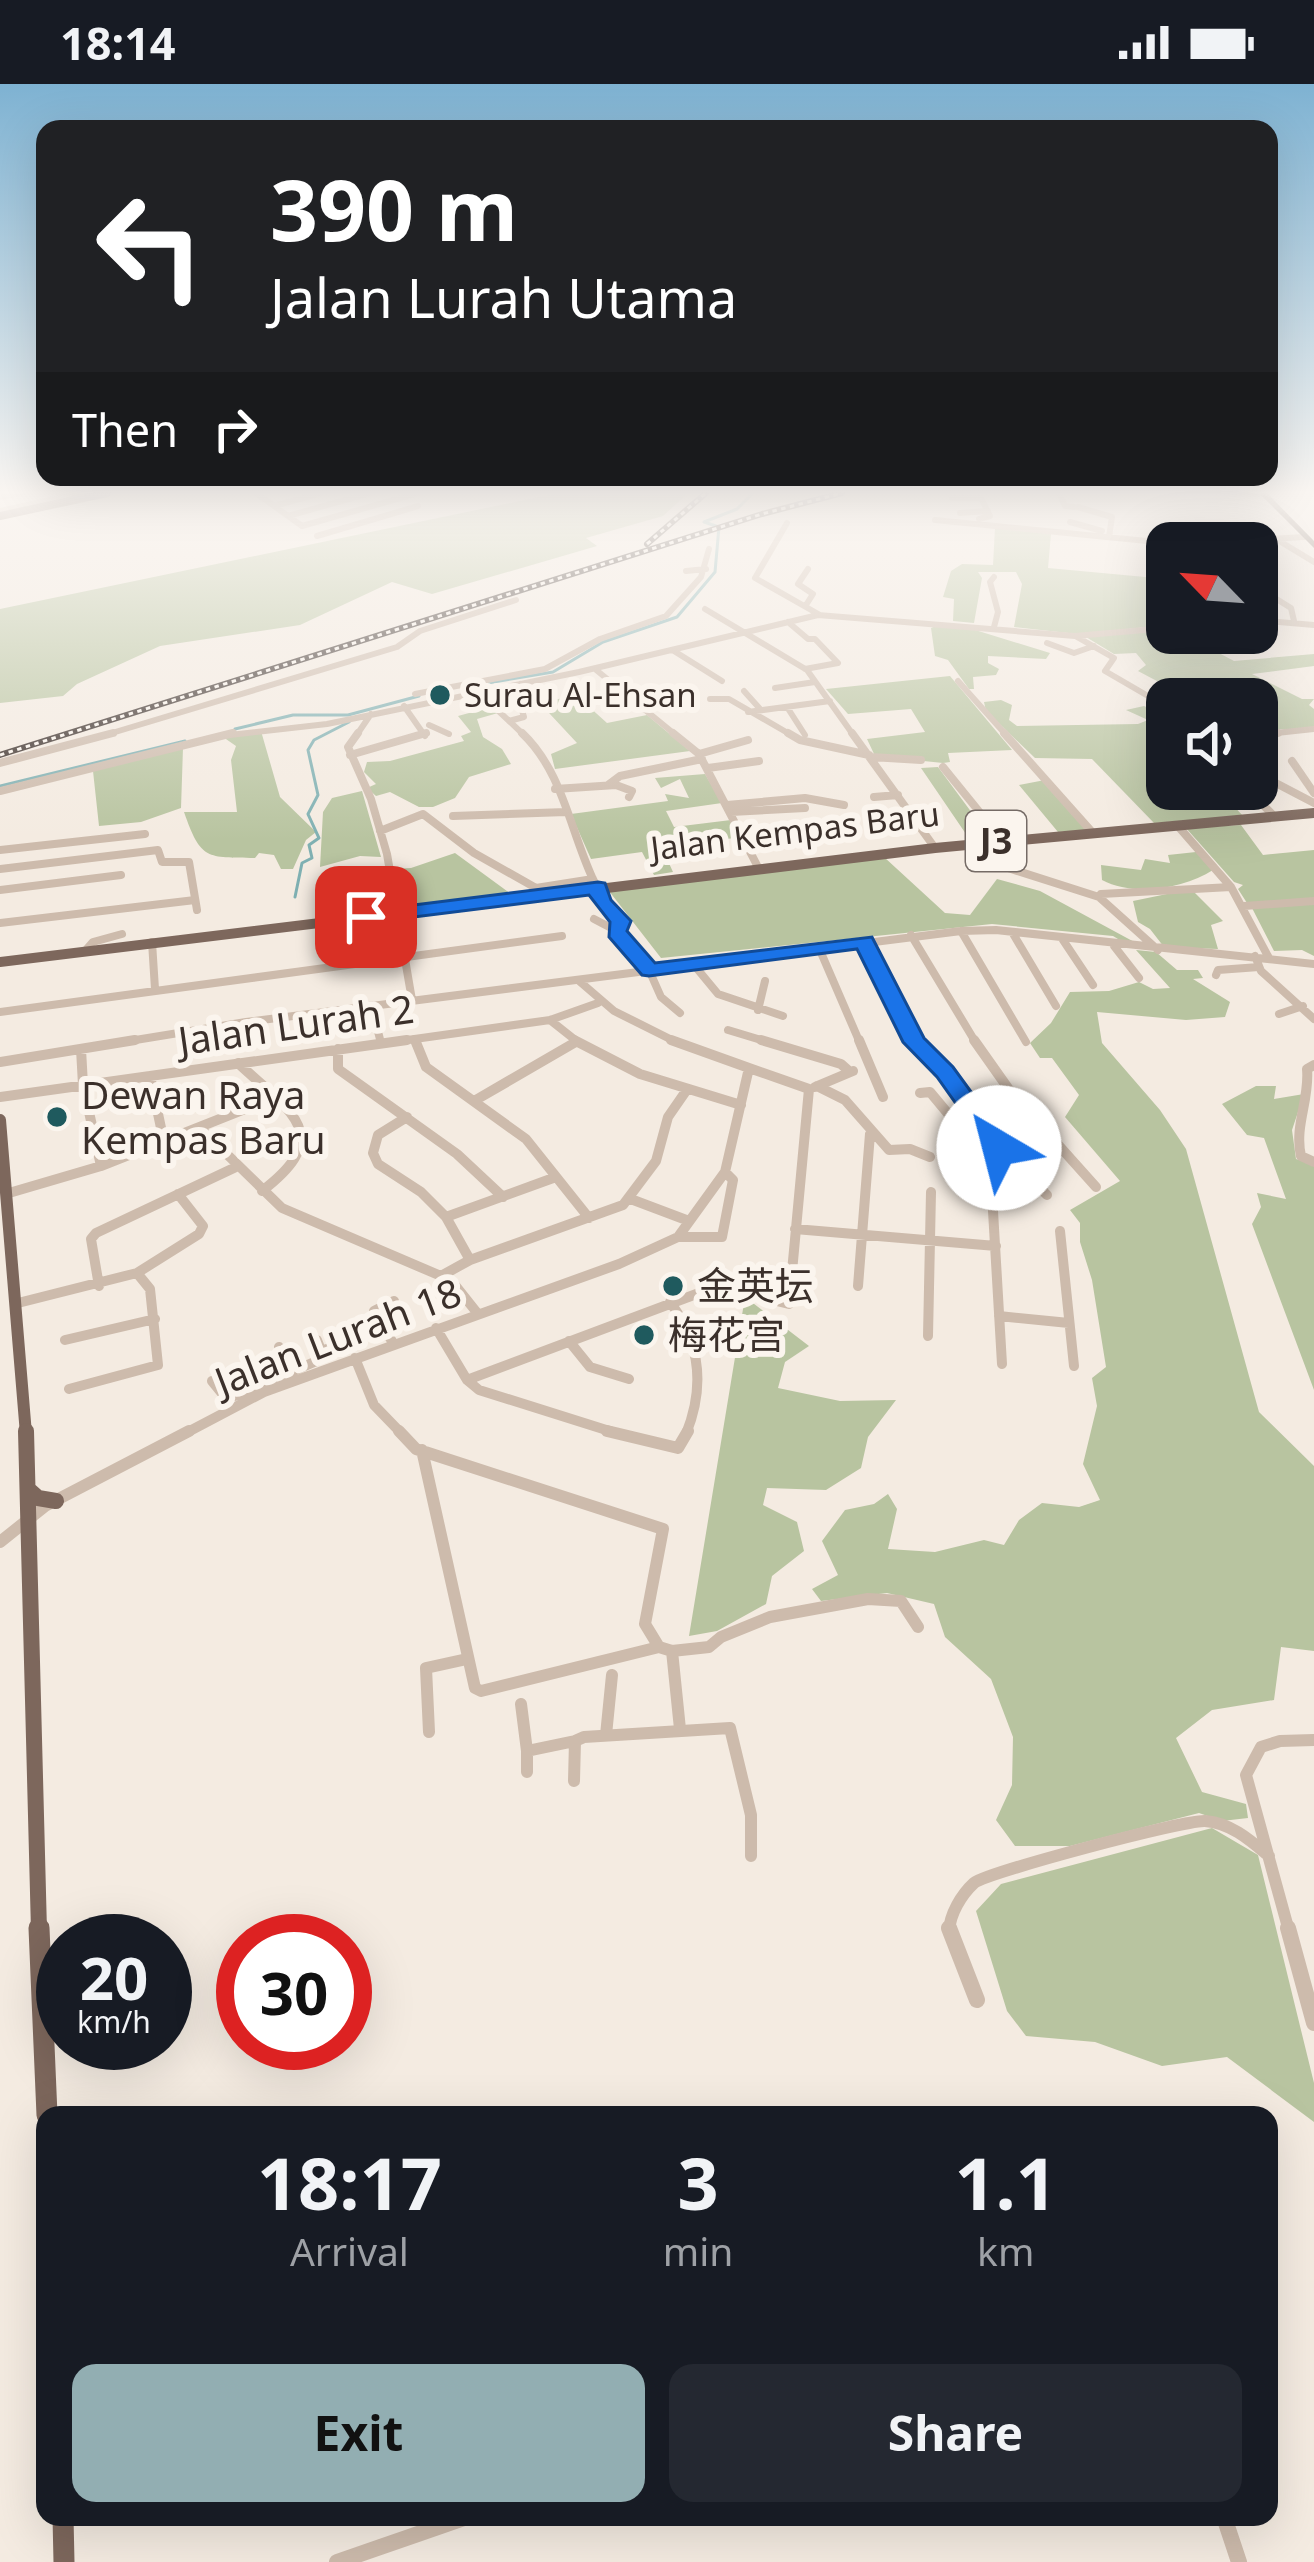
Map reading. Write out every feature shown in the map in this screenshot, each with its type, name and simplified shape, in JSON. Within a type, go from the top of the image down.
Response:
[{"type":"main road","name":"Jalan Kempas Baru","points":[[0,963],[595,884],[1314,813]]},
{"type":"main road","points":[[0,1120],[18,1303],[29,1490],[32,1772],[47,2106]]},
{"type":"main road","points":[[29,1490],[38,1498],[56,1501]]},
{"type":"main road","points":[[63,2526],[64,2562]]},
{"type":"street","points":[[0,763],[276,686],[398,647],[420,631],[489,609]]},
{"type":"street","points":[[420,697],[520,684],[675,609]]},
{"type":"street","points":[[706,609],[740,634],[805,669],[935,848]]},
{"type":"street","points":[[811,609],[820,615]]},
{"type":"street","points":[[994,627],[997,609]]},
{"type":"street","points":[[1291,609],[1294,621]]},
{"type":"street","points":[[0,791],[236,732],[355,718],[375,708],[407,706],[420,697],[595,669],[820,615],[1075,636],[1146,630]]},
{"type":"street","points":[[1278,621],[1314,625]]},
{"type":"street","points":[[788,622],[815,639],[838,663],[805,669]]},
{"type":"street","points":[[602,625],[624,631]]},
{"type":"street","points":[[1075,636],[1115,660],[1105,670],[1146,694]]},
{"type":"street","points":[[1047,643],[1074,653],[1094,646]]},
{"type":"street","points":[[674,651],[722,681]]},
{"type":"street","points":[[595,669],[700,756],[759,869]]},
{"type":"street","points":[[276,686],[290,677],[319,672]]},
{"type":"street","points":[[958,681],[1092,832]]},
{"type":"street","points":[[775,688],[815,682]]},
{"type":"street","points":[[509,721],[525,716],[520,704],[532,698],[520,684]]},
{"type":"street","points":[[744,692],[761,710]]},
{"type":"street","points":[[710,699],[729,699],[800,740],[870,756],[921,760]]},
{"type":"street","points":[[745,712],[830,701]]},
{"type":"street","points":[[490,703],[545,754],[602,902],[620,921],[615,930]]},
{"type":"street","points":[[407,706],[435,731],[449,734]]},
{"type":"street","points":[[350,755],[428,734],[407,706]]},
{"type":"street","points":[[787,706],[805,735]]},
{"type":"street","points":[[375,708],[349,741],[350,755],[373,801],[399,913],[412,1000]]},
{"type":"street","points":[[1278,733],[1314,729]]},
{"type":"street","points":[[608,785],[620,776],[748,740]]},
{"type":"street","points":[[708,768],[758,760]]},
{"type":"street","points":[[1292,760],[1314,793]]},
{"type":"street","points":[[1296,771],[1309,766]]},
{"type":"street","points":[[943,767],[998,841],[1008,868],[1101,894],[1231,887]]},
{"type":"street","points":[[1278,784],[1314,803]]},
{"type":"street","points":[[556,789],[608,785],[629,788],[628,797]]},
{"type":"street","points":[[874,797],[898,795]]},
{"type":"street","points":[[729,808],[805,798],[844,805]]},
{"type":"street","points":[[729,808],[805,808]]},
{"type":"street","points":[[1268,810],[1275,817]]},
{"type":"street","points":[[453,816],[566,812]]},
{"type":"street","points":[[380,831],[419,813],[474,853],[536,887],[595,884]]},
{"type":"street","points":[[1177,825],[1231,887],[1269,958]]},
{"type":"street","points":[[0,850],[146,834]]},
{"type":"street","points":[[0,869],[158,850],[165,863],[189,862],[196,905],[0,923]]},
{"type":"street","points":[[0,890],[121,875]]},
{"type":"street","points":[[338,885],[390,877]]},
{"type":"street","points":[[1101,894],[1126,921],[1145,928],[1158,950]]},
{"type":"street","points":[[1244,906],[1314,901]]},
{"type":"street","points":[[594,919],[615,930],[649,970],[661,997],[680,1013]]},
{"type":"street","points":[[962,931],[1026,1042]]},
{"type":"street","points":[[8,1046],[5,1062],[245,1022],[962,931],[1012,932],[1257,962],[1314,1019]]},
{"type":"street","points":[[1012,932],[1056,1006]]},
{"type":"street","points":[[86,950],[93,942],[122,934]]},
{"type":"street","points":[[911,935],[958,1017],[1025,1108],[1096,1187]]},
{"type":"street","points":[[0,1012],[562,936]]},
{"type":"street","points":[[1063,940],[1093,985]]},
{"type":"street","points":[[152,942],[155,989]]},
{"type":"street","points":[[864,942],[914,1042],[1048,1195]]},
{"type":"street","points":[[1114,946],[1139,978]]},
{"type":"street","points":[[813,1087],[871,1064],[819,948]]},
{"type":"street","points":[[1216,975],[1218,970],[1269,958],[1314,964]]},
{"type":"street","points":[[694,965],[718,994],[783,1016]]},
{"type":"street","points":[[578,980],[598,1003],[648,1029],[748,1068],[813,1087],[858,1108],[870,1134],[858,1286]]},
{"type":"street","points":[[758,1010],[765,981]]},
{"type":"street","name":"Jalan Lurah 2","points":[[0,1097],[550,1020],[598,1003]]},
{"type":"street","points":[[371,1005],[381,1043]]},
{"type":"street","points":[[1279,1014],[1303,1006]]},
{"type":"street","points":[[550,1020],[574,1043],[686,1091],[741,1105]]},
{"type":"street","points":[[728,1030],[841,1064],[850,1072]]},
{"type":"street","points":[[415,1039],[426,1067],[526,1139],[589,1218]]},
{"type":"street","points":[[474,1101],[574,1043]]},
{"type":"street","points":[[81,1049],[83,1085],[101,1166]]},
{"type":"street","points":[[338,1049],[338,1070],[467,1162],[502,1197]]},
{"type":"street","points":[[238,1063],[299,1121],[300,1159],[262,1191]]},
{"type":"street","points":[[1311,1065],[1311,1091],[1296,1140],[1301,1156],[1314,1162]]},
{"type":"street","points":[[868,1067],[883,1097]]},
{"type":"street","points":[[678,1237],[724,1172],[748,1068]]},
{"type":"street","points":[[150,1076],[164,1142]]},
{"type":"street","points":[[467,1380],[670,1302],[731,1287],[759,1294],[771,1304],[790,1301],[813,1087]]},
{"type":"street","points":[[441,1276],[470,1260],[618,1208],[656,1160],[669,1114],[686,1091]]},
{"type":"street","points":[[920,1093],[931,1092],[943,1102],[966,1148]]},
{"type":"street","points":[[9,1193],[101,1166],[273,1098]]},
{"type":"street","points":[[225,1100],[232,1115]]},
{"type":"street","points":[[955,1123],[1025,1108]]},
{"type":"street","points":[[407,1118],[378,1135],[373,1153],[378,1164],[421,1192],[446,1217],[470,1260]]},
{"type":"street","points":[[200,1128],[282,1208],[441,1276],[455,1285],[478,1314]]},
{"type":"street","points":[[870,1134],[894,1151],[910,1149],[930,1156]]},
{"type":"street","points":[[99,1286],[92,1236],[236,1166]]},
{"type":"street","name":"Jalan Lurah 18","points":[[0,1542],[30,1515],[262,1388],[619,1264],[678,1237],[710,1241],[722,1237],[733,1180],[724,1172]]},
{"type":"street","points":[[446,1217],[556,1177]]},
{"type":"street","points":[[928,1336],[931,1192]]},
{"type":"street","points":[[18,1303],[137,1273],[202,1231],[178,1194]]},
{"type":"street","points":[[628,1198],[689,1221]]},
{"type":"street","points":[[993,1211],[1002,1364]]},
{"type":"street","points":[[795,1229],[996,1246]]},
{"type":"street","points":[[1060,1231],[1074,1366]]},
{"type":"street","points":[[69,1389],[158,1365],[150,1288],[137,1273]]},
{"type":"street","points":[[394,1301],[374,1311],[394,1343]]},
{"type":"street","points":[[436,1328],[467,1380],[497,1397],[644,1443],[678,1448],[686,1438],[696,1351],[690,1330],[670,1302]]},
{"type":"street","points":[[1000,1316],[1069,1323]]},
{"type":"street","points":[[65,1340],[155,1318]]},
{"type":"street","points":[[212,1381],[228,1398],[262,1388],[319,1360],[320,1346],[348,1341]]},
{"type":"street","points":[[569,1341],[585,1364],[629,1379]]},
{"type":"street","points":[[280,1347],[295,1368]]},
{"type":"street","points":[[355,1358],[374,1406],[406,1443],[657,1526],[664,1537],[645,1624],[665,1649],[680,1729]]},
{"type":"street","points":[[422,1450],[472,1684],[481,1691],[665,1649],[710,1647],[721,1636],[770,1618],[868,1599],[901,1601],[918,1628]]},
{"type":"street","points":[[429,1732],[426,1668],[466,1659]]},
{"type":"street","points":[[606,1735],[612,1675]]},
{"type":"street","points":[[521,1704],[527,1772]]},
{"type":"street","points":[[527,1751],[606,1735],[730,1728],[751,1815],[751,1856]]},
{"type":"street","points":[[1314,1740],[1278,1738],[1247,1759],[1252,1807],[1314,2023]]},
{"type":"street","points":[[574,1781],[575,1741]]},
{"type":"street","points":[[977,2000],[949,1931],[950,1916],[973,1884],[1001,1868],[1037,1864],[1175,1824],[1208,1821],[1237,1830],[1269,1856]]},
{"type":"street","points":[[338,2562],[441,2526]]},
{"type":"street","points":[[1227,2526],[1239,2562]]},
{"type":"green space","points":[[0,609],[335,609],[300,625],[160,646],[77,684],[63,696],[0,703]]},
{"type":"green space","points":[[954,609],[977,609],[974,623],[953,621]]},
{"type":"green space","points":[[1017,609],[1146,609],[1146,627],[1077,634],[1014,627]]},
{"type":"green space","points":[[959,625],[1050,653],[1046,659],[988,656],[988,663],[999,669],[996,675],[973,677],[974,689],[969,689],[948,660],[935,656],[931,628]]},
{"type":"green space","points":[[1146,631],[1146,654],[1221,654],[1234,661],[1314,654],[1314,666],[1252,674],[1260,678],[1151,678],[1138,671],[1146,665],[1136,653],[1114,654],[1086,637]]},
{"type":"green space","points":[[950,676],[1012,750],[948,753],[950,762],[943,763],[875,756],[867,739],[925,732],[911,709],[848,714],[826,689]]},
{"type":"green space","points":[[1278,687],[1302,699],[1314,699],[1309,705],[1314,709],[1314,730],[1278,729]]},
{"type":"green space","points":[[543,693],[554,700],[576,695],[607,723],[647,715],[690,751],[555,769],[551,754],[577,743],[536,699]]},
{"type":"green space","points":[[1001,700],[1012,705],[1009,720],[1017,726],[1146,721],[1146,810],[1237,810],[1243,816],[1154,823],[1092,759],[1035,758],[986,711],[984,702]]},
{"type":"green space","points":[[1144,706],[1146,719],[1126,710]]},
{"type":"green space","points":[[491,707],[498,713],[477,719],[483,737],[502,749],[511,764],[469,777],[455,798],[433,807],[419,807],[390,792],[376,796],[367,788],[376,784],[364,772],[367,762],[390,761],[464,741],[461,736],[471,732],[458,716]]},
{"type":"green space","points":[[261,731],[280,797],[316,832],[306,840],[293,869],[281,869],[274,855],[239,858],[208,853],[196,840],[184,812],[237,812],[231,760],[236,746],[223,737]]},
{"type":"green space","points":[[183,748],[181,808],[141,822],[99,826],[93,771]]},
{"type":"green space","points":[[938,767],[989,836],[968,837],[921,768]]},
{"type":"green space","points":[[705,774],[722,803],[666,811],[674,827],[731,820],[741,837],[662,848],[673,872],[654,875],[642,852],[591,859],[571,814],[668,801],[665,794],[689,798],[680,779],[661,788],[655,778]]},
{"type":"green space","points":[[1045,780],[1087,830],[1058,832],[1019,785]]},
{"type":"green space","points":[[362,791],[381,857],[360,856],[320,867],[323,812],[332,798]]},
{"type":"green space","points":[[1241,825],[1263,855],[1314,850],[1314,898],[1247,903],[1238,889],[1243,885],[1234,882],[1186,828]]},
{"type":"green space","points":[[1196,852],[1213,870],[1188,882],[1143,889],[1102,880],[1101,865],[1141,870],[1145,859],[1170,863],[1168,855]]},
{"type":"green space","points":[[455,853],[511,894],[405,908],[393,869]]},
{"type":"green space","points":[[884,857],[945,913],[970,915],[997,879],[1040,891],[1138,944],[1128,945],[1113,936],[992,924],[661,958],[609,891]]},
{"type":"green space","points":[[1191,889],[1223,921],[1211,925],[1218,949],[1164,947],[1138,922],[1133,901]]},
{"type":"green space","points":[[1314,903],[1314,956],[1302,950],[1274,951],[1252,908]]},
{"type":"green space","points":[[1136,950],[1156,952],[1177,970],[1198,970],[1203,978],[1193,979],[1230,1002],[1225,1017],[1186,1020],[1097,1012],[1102,1043],[1160,1110],[1186,1149],[1259,1412],[1314,1466],[1314,1651],[1281,1647],[1274,1700],[1212,1710],[1176,1738],[1202,1792],[1246,1804],[1248,1818],[1222,1821],[1199,1813],[1070,1846],[1015,1846],[996,1820],[1012,1785],[1013,1737],[991,1679],[945,1637],[934,1604],[887,1593],[821,1601],[812,1589],[838,1575],[822,1541],[845,1510],[874,1504],[888,1494],[897,1509],[888,1549],[935,1552],[984,1540],[1004,1545],[1019,1520],[1042,1503],[1079,1507],[1100,1500],[1083,1464],[1097,1406],[1092,1378],[1106,1367],[1080,1223],[1070,1210],[1120,1181],[1065,1117],[1079,1095],[1052,1058],[1040,1058],[1030,1043],[1051,1023],[1070,992],[1109,991],[1139,982],[1153,989],[1170,988]]},
{"type":"green space","points":[[1256,1086],[1276,1086],[1274,1099],[1304,1094],[1292,1130],[1296,1159],[1314,1164],[1314,1390],[1252,1224],[1261,1207],[1257,1193],[1286,1199],[1264,1138],[1247,1135],[1222,1104]]},
{"type":"green space","points":[[745,1297],[809,1346],[785,1362],[778,1388],[840,1401],[896,1400],[868,1437],[861,1468],[826,1490],[767,1488],[763,1505],[797,1522],[804,1551],[772,1576],[766,1604],[717,1631],[689,1636]]},
{"type":"green space","points":[[1212,1828],[1258,1855],[1314,2083],[1314,2122],[1227,2057],[1162,2066],[1095,2042],[1026,2036],[1007,2011],[976,1911],[1001,1884]]},
{"type":"waterway","points":[[470,686],[553,672],[603,642],[677,617],[684,609]]},
{"type":"waterway","points":[[235,729],[293,715],[348,715],[419,696]]},
{"type":"waterway","points":[[295,897],[302,863],[312,858],[309,845],[319,838],[308,814],[318,795],[308,750],[314,740],[349,722]]},
{"type":"waterway","points":[[0,786],[185,741]]},
{"type":"railway","points":[[0,755],[463,609]]},
{"type":"place","name":"Surau Al-Ehsan","points":[[440,695]]},
{"type":"place","name":"Dewan Raya Kempas Baru","points":[[57,1117]]},
{"type":"place","name":"金英坛","points":[[673,1286]]},
{"type":"place","name":"梅花宫","points":[[644,1335]]},
{"type":"route","points":[[366,917],[598,888],[599,898],[620,921],[616,932],[649,970],[864,942],[914,1042],[945,1072],[999,1148]]}]
